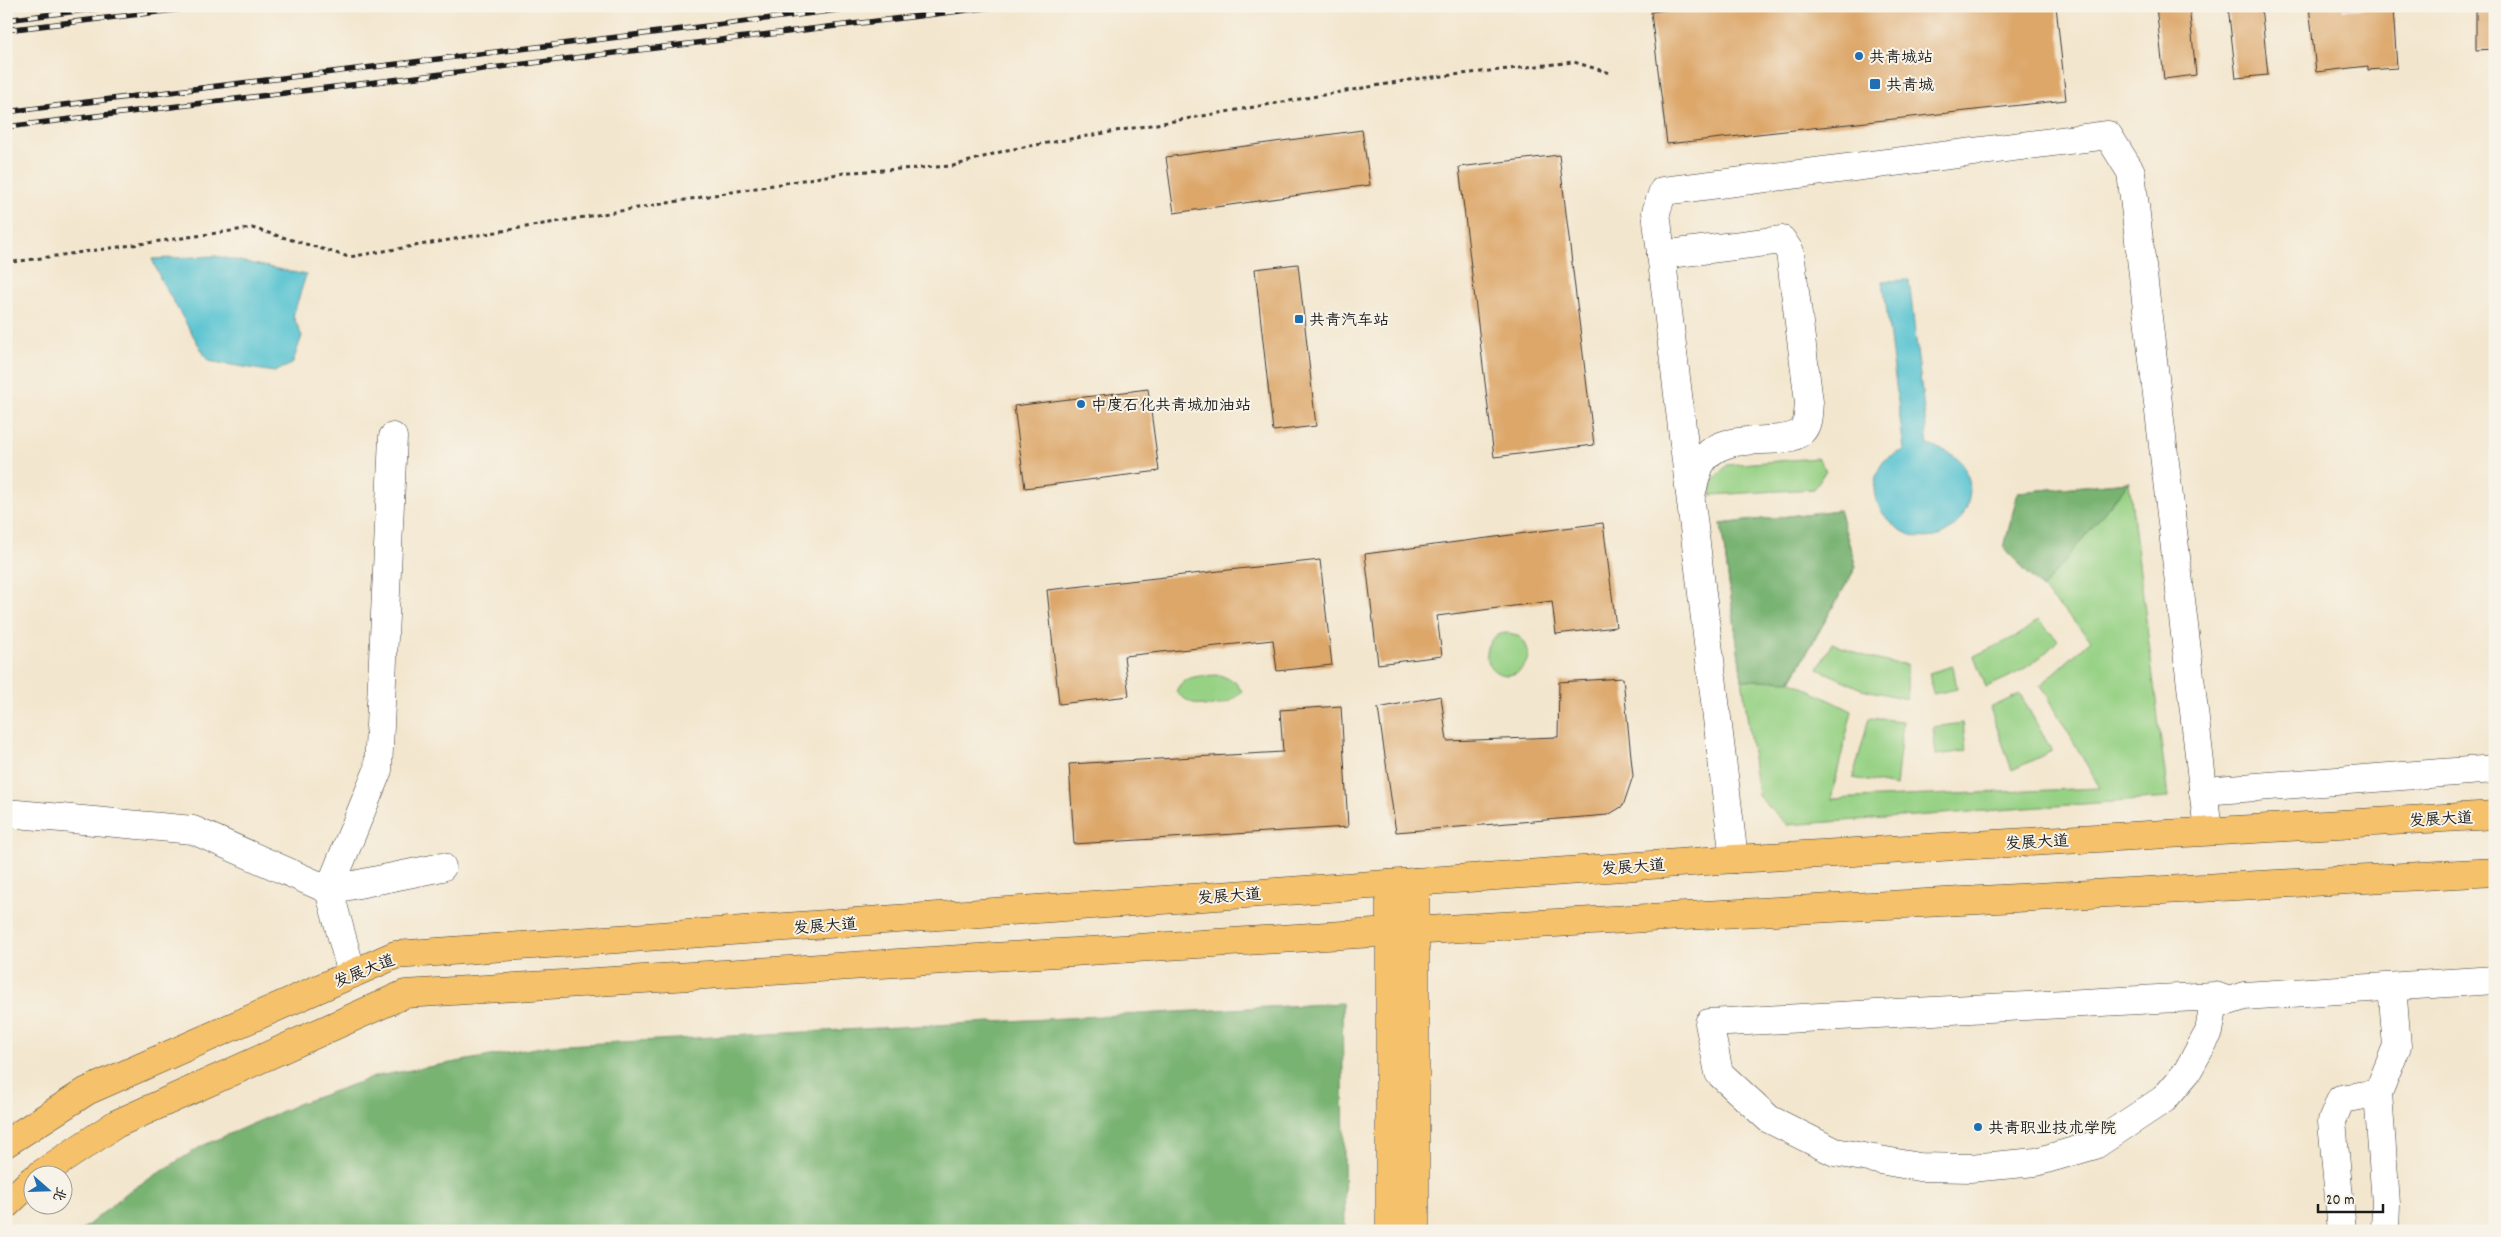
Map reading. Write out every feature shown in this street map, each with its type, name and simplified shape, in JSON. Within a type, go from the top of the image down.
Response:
[{"type":"main road","name":"发展大道","points":[[6,1143],[87,1091],[395,956],[1734,859],[2495,815]]},
{"type":"main road","points":[[56,1164],[116,1124],[405,994],[1402,931],[2495,872]]},
{"type":"main road","points":[[1390,1231],[1402,931],[1402,883]]},
{"type":"main road","points":[[1402,931],[1415,1231]]},
{"type":"main road","points":[[6,1205],[22,1190]]},
{"type":"street","points":[[1734,859],[1656,212],[1663,191],[2108,135],[2131,172],[2208,831]]},
{"type":"street","points":[[1661,255],[1782,240],[1790,252],[1808,402],[1807,420],[1802,431],[1789,438],[1729,443],[1712,452],[1701,464],[1690,497]]},
{"type":"street","points":[[352,974],[329,890],[378,770],[393,437]]},
{"type":"street","points":[[2203,791],[2495,769]]},
{"type":"street","points":[[6,813],[192,830],[329,890],[442,867]]},
{"type":"street","points":[[2215,996],[2209,1032],[2187,1072],[2164,1099],[2096,1145],[2036,1162],[1970,1168],[1919,1167],[1835,1152],[1769,1119],[1719,1073],[1709,1023],[2215,996],[2230,1001],[2244,996],[2495,980]]},
{"type":"street","points":[[2385,1231],[2386,1204],[2378,1093],[2397,1046],[2392,986]]},
{"type":"street","points":[[2342,1231],[2332,1121],[2340,1099],[2378,1093]]},
{"type":"path","points":[[6,262],[252,228],[350,257],[850,172],[954,166],[1007,150],[1415,79],[1574,62],[1610,74]]},
{"type":"green space","points":[[1817,458],[1826,470],[1814,489],[1711,495],[1712,482],[1727,465]]},
{"type":"green space","points":[[2129,482],[2168,798],[1787,825],[1758,796],[1721,524],[1839,510],[1856,567],[1791,681],[1852,711],[1831,799],[2100,788],[2041,685],[2091,640],[2004,548],[2018,492]]},
{"type":"green space","points":[[2129,482],[2042,589],[2004,548],[2018,492]]},
{"type":"green space","points":[[1839,510],[1856,567],[1790,681],[1742,680],[1721,524]]},
{"type":"green space","points":[[2038,620],[2058,640],[2042,656],[2025,668],[1986,687],[1974,656],[2019,635]]},
{"type":"green space","points":[[1511,633],[1519,636],[1525,642],[1528,654],[1525,666],[1519,672],[1503,675],[1495,672],[1489,666],[1486,650],[1489,642],[1495,636]]},
{"type":"green space","points":[[1832,643],[1868,657],[1887,662],[1907,664],[1907,699],[1862,689],[1818,669]]},
{"type":"green space","points":[[1953,666],[1957,689],[1933,694],[1929,673]]},
{"type":"green space","points":[[1220,675],[1234,681],[1242,691],[1226,703],[1209,706],[1200,705],[1176,692],[1179,686],[1188,679]]},
{"type":"green space","points":[[2020,694],[2052,751],[2012,770],[1990,708]]},
{"type":"green space","points":[[1869,718],[1903,721],[1896,786],[1853,778]]},
{"type":"green space","points":[[1963,723],[1966,751],[1936,755],[1933,727]]},
{"type":"green space","points":[[1342,1003],[1345,1231],[81,1231],[128,1192],[202,1146],[298,1104],[377,1076],[547,1046]]},
{"type":"water","points":[[216,256],[306,275],[293,316],[302,336],[292,364],[274,372],[208,361],[161,280],[152,259]]},
{"type":"water","points":[[1909,280],[1928,445],[1944,450],[1961,462],[1966,471],[1970,491],[1965,511],[1959,520],[1952,528],[1941,535],[1929,538],[1917,537],[1895,527],[1879,508],[1874,492],[1881,464],[1904,450],[1883,281]]},
{"type":"building","name":"共青城站","points":[[1696,6],[2056,6],[2066,100],[1667,144],[1651,12]]},
{"type":"building","points":[[2156,6],[2189,6],[2196,75],[2164,79]]},
{"type":"building","points":[[2228,6],[2261,6],[2268,75],[2236,78]]},
{"type":"building","points":[[2309,6],[2342,6],[2343,10],[2393,7],[2397,68],[2368,70],[2368,66],[2316,72]]},
{"type":"building","points":[[2476,6],[2495,6],[2495,49],[2476,50]]},
{"type":"building","points":[[1362,130],[1370,185],[1174,213],[1166,157]]},
{"type":"building","points":[[1559,155],[1594,445],[1494,457],[1459,167]]},
{"type":"building","points":[[1298,264],[1316,426],[1273,431],[1255,269]]},
{"type":"building","points":[[1148,389],[1159,471],[1025,488],[1014,406]]},
{"type":"building","points":[[1603,523],[1616,627],[1556,634],[1552,601],[1437,616],[1442,656],[1378,664],[1365,554]]},
{"type":"building","points":[[1320,560],[1332,665],[1277,671],[1273,640],[1124,656],[1129,696],[1059,704],[1047,590]]},
{"type":"building","points":[[1623,678],[1633,776],[1623,806],[1608,815],[1396,832],[1378,708],[1441,696],[1447,741],[1558,737],[1559,682]]},
{"type":"building","points":[[1341,706],[1348,827],[1074,844],[1069,764],[1283,752],[1280,710]]},
{"type":"railway","points":[[6,20],[117,6]]},
{"type":"railway","points":[[6,30],[208,6]]},
{"type":"railway","points":[[6,112],[871,6]]},
{"type":"railway","points":[[6,127],[1001,6]]},
{"type":"place","name":"共青城站","points":[[1859,56]]},
{"type":"place","name":"共青城","points":[[1875,84]]},
{"type":"place","name":"共青汽车站","points":[[1299,319]]},
{"type":"place","name":"中度石化共青城加油站","points":[[1081,404]]},
{"type":"place","name":"共青职业技术学院","points":[[1978,1127]]}]
